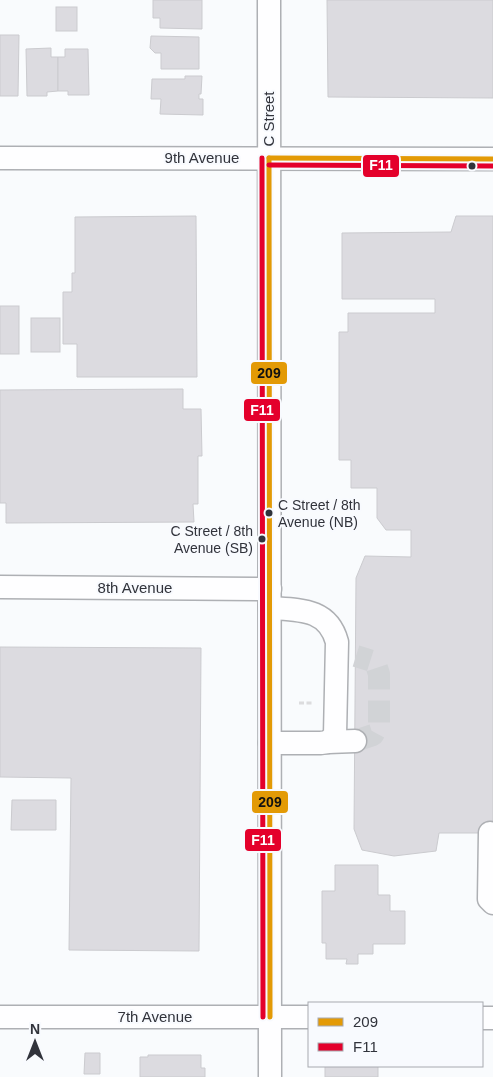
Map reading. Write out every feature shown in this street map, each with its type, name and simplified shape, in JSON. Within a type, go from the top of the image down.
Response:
[{"type":"street","name":"C Street","points":[[269,0],[270,1077]]},
{"type":"street","name":"9th Avenue","points":[[0,158],[493,159]]},
{"type":"street","name":"8th Avenue","points":[[0,587],[270,598],[313,614],[326,621],[334,631],[337,642],[346,655],[335,735],[328,742]]},
{"type":"street","points":[[270,743],[355,741]]},
{"type":"street","points":[[490,833],[489,899],[493,903]]},
{"type":"street","name":"7th Avenue","points":[[0,1018],[308,1017]]},
{"type":"path","points":[[299,702],[309,703]]},
{"type":"building","points":[[153,0],[202,0],[202,29],[160,28],[160,18],[153,18]]},
{"type":"building","points":[[327,0],[493,0],[493,98],[328,97]]},
{"type":"building","points":[[56,7],[77,7],[77,31],[56,31]]},
{"type":"building","points":[[0,35],[19,35],[18,96],[0,96]]},
{"type":"building","points":[[151,36],[199,37],[199,69],[161,69],[161,53],[155,53],[150,48]]},
{"type":"building","points":[[51,48],[51,57],[58,57],[58,91],[47,92],[47,96],[27,96],[26,49]]},
{"type":"building","points":[[65,49],[88,49],[89,95],[68,95],[68,91],[58,91],[58,57],[65,57]]},
{"type":"building","points":[[185,76],[202,76],[199,99],[203,99],[203,115],[160,114],[161,99],[151,99],[152,79],[185,79]]},
{"type":"building","points":[[196,216],[197,377],[77,377],[77,344],[63,344],[63,292],[72,292],[72,273],[75,273],[75,217]]},
{"type":"building","points":[[456,216],[493,216],[493,833],[439,833],[436,851],[394,856],[362,850],[354,829],[356,578],[365,556],[411,557],[411,530],[386,530],[377,518],[377,488],[351,488],[351,460],[339,460],[339,332],[348,332],[348,313],[435,313],[435,299],[342,299],[342,233],[451,232]]},
{"type":"building","points":[[0,306],[19,306],[19,354],[0,354]]},
{"type":"building","points":[[31,318],[60,318],[60,352],[31,352]]},
{"type":"building","points":[[183,389],[183,409],[201,409],[202,456],[198,456],[198,504],[193,504],[194,522],[6,523],[6,503],[0,503],[0,390]]},
{"type":"building","points":[[0,647],[201,648],[199,951],[69,950],[71,778],[0,777]]},
{"type":"building","points":[[12,800],[56,800],[56,830],[11,830]]},
{"type":"building","points":[[335,865],[378,865],[378,895],[390,895],[390,911],[405,911],[405,944],[373,944],[373,954],[358,954],[358,964],[346,964],[347,959],[326,959],[326,943],[322,943],[322,891],[335,891]]},
{"type":"building","points":[[85,1053],[100,1053],[100,1074],[84,1074]]},
{"type":"building","points":[[148,1055],[201,1055],[201,1068],[205,1068],[205,1077],[140,1077],[140,1057],[148,1057]]},
{"type":"building","points":[[325,1067],[378,1067],[378,1077],[325,1077]]},
{"type":"tunnel","points":[[355,741],[373,735],[379,724],[379,674],[375,662],[356,656]]},
{"type":"transit line","name":"F11","points":[[262,158],[263,1017]]},
{"type":"transit line","name":"209","points":[[269,158],[270,1017]]},
{"type":"transit line","name":"209","points":[[269,158],[493,159]]},
{"type":"transit line","name":"F11","points":[[269,165],[493,166]]},
{"type":"place","name":"C Street / 8th Avenue (NB)","points":[[269,513]]},
{"type":"place","name":"C Street / 8th Avenue (SB)","points":[[262,539]]}]
